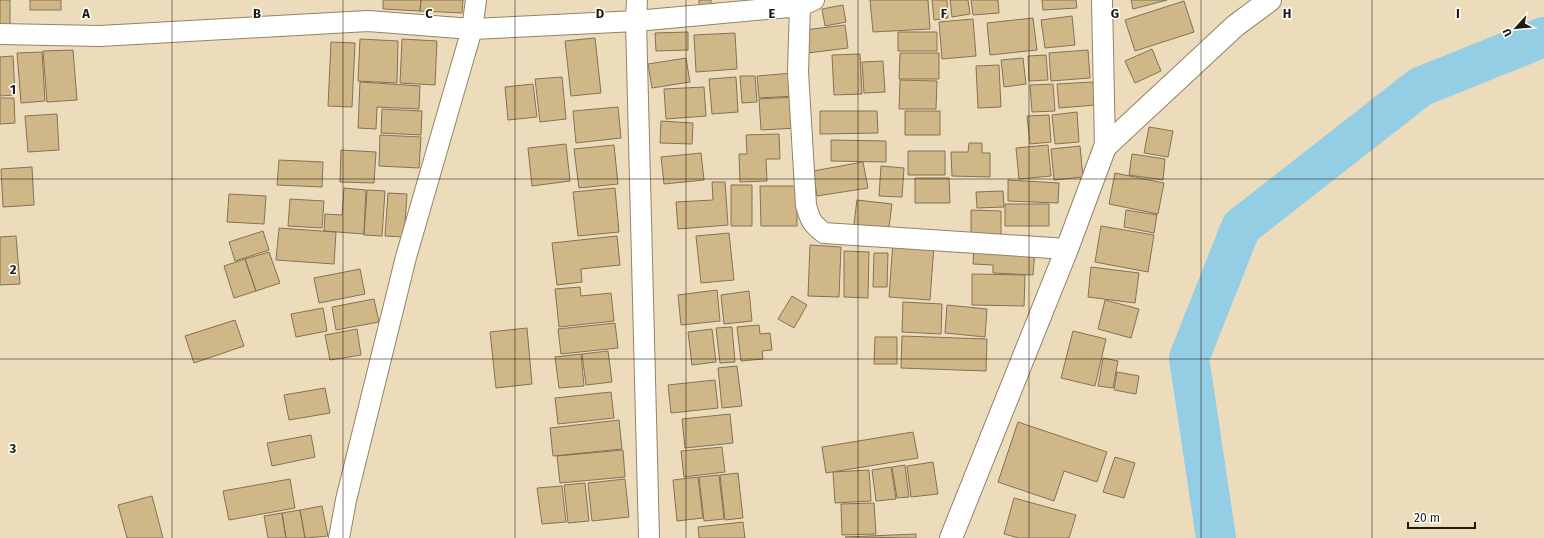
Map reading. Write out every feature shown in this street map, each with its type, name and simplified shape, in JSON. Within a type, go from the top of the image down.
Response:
[{"type":"street","points":[[339,538],[346,500],[406,258],[472,29],[476,0]]},
{"type":"street","points":[[637,0],[636,21],[649,538]]},
{"type":"street","points":[[950,538],[1067,249],[1106,147],[1102,0]]},
{"type":"street","points":[[1106,147],[1234,26],[1270,0]]},
{"type":"street","points":[[0,34],[100,36],[368,21],[472,29],[636,21],[807,3],[798,72],[805,167],[806,205],[810,220],[824,234],[1067,249]]},
{"type":"building","points":[[0,0],[10,0],[10,28],[0,28]]},
{"type":"building","points":[[30,0],[61,0],[61,10],[30,10]]},
{"type":"building","points":[[383,0],[421,0],[420,11],[383,9]]},
{"type":"building","points":[[421,0],[463,0],[462,13],[420,11]]},
{"type":"building","points":[[699,0],[711,0],[711,6],[699,6]]},
{"type":"building","points":[[870,0],[928,0],[930,29],[873,32]]},
{"type":"building","points":[[932,0],[947,0],[948,18],[934,20]]},
{"type":"building","points":[[950,0],[968,0],[970,14],[952,17]]},
{"type":"building","points":[[971,0],[998,0],[999,13],[973,15]]},
{"type":"building","points":[[1042,0],[1076,0],[1077,8],[1043,10]]},
{"type":"building","points":[[1131,0],[1167,0],[1133,9]]},
{"type":"building","points":[[1184,1],[1194,32],[1135,51],[1125,20]]},
{"type":"building","points":[[843,5],[846,22],[825,26],[822,9]]},
{"type":"building","points":[[1072,16],[1075,45],[1045,48],[1041,20]]},
{"type":"building","points":[[1033,18],[1037,50],[990,55],[987,23]]},
{"type":"building","points":[[973,19],[976,56],[942,59],[939,22]]},
{"type":"building","points":[[845,25],[848,48],[808,53],[805,30]]},
{"type":"building","points":[[688,32],[688,50],[656,51],[655,33]]},
{"type":"building","points":[[898,32],[937,32],[937,51],[898,51]]},
{"type":"building","points":[[735,33],[737,69],[696,72],[694,35]]},
{"type":"building","points":[[595,38],[601,93],[571,96],[565,41]]},
{"type":"building","points":[[360,39],[398,41],[397,83],[358,81]]},
{"type":"building","points":[[402,39],[437,41],[435,85],[400,83]]},
{"type":"building","points":[[331,42],[355,43],[352,107],[328,106]]},
{"type":"building","points":[[1152,49],[1161,71],[1135,83],[1125,61]]},
{"type":"building","points":[[73,50],[77,100],[47,102],[43,51]]},
{"type":"building","points":[[1088,50],[1090,78],[1051,81],[1049,53]]},
{"type":"building","points":[[42,52],[45,101],[21,103],[17,53]]},
{"type":"building","points":[[900,53],[939,53],[939,79],[899,79]]},
{"type":"building","points":[[860,54],[862,94],[834,95],[832,55]]},
{"type":"building","points":[[1046,55],[1048,80],[1029,81],[1028,56]]},
{"type":"building","points":[[13,56],[15,95],[0,96],[0,57]]},
{"type":"building","points":[[686,58],[690,82],[652,88],[648,64]]},
{"type":"building","points":[[1023,58],[1026,84],[1004,87],[1001,60]]},
{"type":"building","points":[[883,61],[885,92],[864,93],[862,62]]},
{"type":"building","points":[[999,65],[1001,107],[978,108],[976,66]]},
{"type":"building","points":[[793,73],[795,96],[759,98],[757,76]]},
{"type":"building","points":[[740,76],[755,76],[757,102],[742,103]]},
{"type":"building","points":[[562,77],[566,119],[540,122],[535,79]]},
{"type":"building","points":[[736,77],[738,112],[712,114],[709,79]]},
{"type":"building","points":[[900,80],[937,81],[936,109],[899,109]]},
{"type":"building","points":[[360,82],[420,86],[419,109],[377,107],[376,129],[358,128]]},
{"type":"building","points":[[1093,82],[1095,105],[1059,108],[1057,84]]},
{"type":"building","points":[[533,84],[537,117],[508,120],[505,87]]},
{"type":"building","points":[[1053,84],[1055,111],[1032,112],[1030,85]]},
{"type":"building","points":[[704,87],[706,116],[666,119],[664,89]]},
{"type":"building","points":[[795,97],[797,128],[761,130],[759,99]]},
{"type":"building","points":[[0,98],[14,98],[15,123],[0,124]]},
{"type":"building","points":[[618,107],[621,138],[576,143],[573,111]]},
{"type":"building","points":[[382,109],[422,111],[421,135],[381,133]]},
{"type":"building","points":[[820,111],[877,111],[878,133],[820,134]]},
{"type":"building","points":[[905,111],[940,111],[940,135],[905,135]]},
{"type":"building","points":[[1077,112],[1079,142],[1055,144],[1052,115]]},
{"type":"building","points":[[57,114],[59,150],[28,152],[25,116]]},
{"type":"building","points":[[1049,115],[1051,142],[1030,144],[1027,116]]},
{"type":"building","points":[[661,121],[693,123],[692,144],[660,143]]},
{"type":"building","points":[[1149,127],[1173,131],[1168,157],[1144,153]]},
{"type":"building","points":[[779,134],[780,159],[766,159],[767,181],[740,182],[739,154],[747,154],[746,135]]},
{"type":"building","points":[[380,135],[421,137],[419,168],[379,166]]},
{"type":"building","points":[[831,140],[886,141],[886,162],[831,161]]},
{"type":"building","points":[[969,143],[982,143],[982,153],[990,153],[990,177],[952,176],[951,152],[968,152]]},
{"type":"building","points":[[566,144],[570,181],[532,186],[528,148]]},
{"type":"building","points":[[614,145],[618,184],[579,188],[574,149]]},
{"type":"building","points":[[1048,145],[1051,176],[1019,179],[1016,148]]},
{"type":"building","points":[[1080,146],[1083,177],[1054,180],[1051,149]]},
{"type":"building","points":[[341,150],[376,152],[374,183],[340,182]]},
{"type":"building","points":[[908,151],[945,151],[945,175],[908,175]]},
{"type":"building","points":[[701,153],[704,180],[664,184],[661,157]]},
{"type":"building","points":[[1132,154],[1165,159],[1163,180],[1129,175]]},
{"type":"building","points":[[279,160],[323,162],[322,187],[277,185]]},
{"type":"building","points":[[863,162],[868,188],[817,196],[813,171]]},
{"type":"building","points":[[881,166],[904,168],[902,197],[879,196]]},
{"type":"building","points":[[32,167],[34,205],[3,207],[1,169]]},
{"type":"building","points":[[1115,173],[1164,183],[1158,214],[1109,204]]},
{"type":"building","points":[[915,178],[949,178],[950,203],[915,203]]},
{"type":"building","points":[[1008,180],[1059,183],[1058,203],[1008,201]]},
{"type":"building","points":[[712,182],[725,182],[728,225],[678,229],[676,202],[713,200]]},
{"type":"building","points":[[731,185],[752,185],[752,226],[731,226]]},
{"type":"building","points":[[760,186],[797,186],[797,226],[761,226]]},
{"type":"building","points":[[344,188],[366,190],[364,234],[324,231],[325,214],[342,215]]},
{"type":"building","points":[[615,188],[619,232],[578,236],[573,192]]},
{"type":"building","points":[[367,190],[385,191],[382,236],[364,235]]},
{"type":"building","points":[[1003,191],[1004,207],[977,208],[976,192]]},
{"type":"building","points":[[388,193],[407,194],[404,237],[385,236]]},
{"type":"building","points":[[229,194],[266,196],[264,224],[227,222]]},
{"type":"building","points":[[290,199],[324,201],[322,228],[288,226]]},
{"type":"building","points":[[857,200],[892,204],[888,235],[853,231]]},
{"type":"building","points":[[1005,204],[1049,204],[1049,226],[1005,226]]},
{"type":"building","points":[[971,210],[1001,211],[1001,237],[971,236]]},
{"type":"building","points":[[1126,210],[1157,215],[1154,233],[1124,227]]},
{"type":"building","points":[[1101,226],[1154,235],[1148,272],[1095,262]]},
{"type":"building","points":[[279,228],[336,232],[334,264],[276,260]]},
{"type":"building","points":[[263,231],[269,250],[235,261],[229,242]]},
{"type":"building","points":[[729,233],[734,280],[701,283],[696,236]]},
{"type":"building","points":[[16,236],[20,284],[0,285],[0,237]]},
{"type":"building","points":[[617,236],[620,265],[581,269],[582,282],[557,285],[552,243]]},
{"type":"building","points":[[893,241],[934,245],[930,300],[889,297]]},
{"type":"building","points":[[810,245],[841,247],[839,297],[808,296]]},
{"type":"building","points":[[974,247],[1035,250],[1033,275],[993,273],[993,265],[973,264]]},
{"type":"building","points":[[844,251],[869,252],[868,298],[844,297]]},
{"type":"building","points":[[269,252],[280,283],[256,291],[245,259]]},
{"type":"building","points":[[874,253],[888,253],[887,287],[873,287]]},
{"type":"building","points":[[245,259],[256,291],[234,298],[224,266]]},
{"type":"building","points":[[1091,267],[1139,273],[1135,303],[1088,297]]},
{"type":"building","points":[[360,269],[365,294],[319,303],[314,278]]},
{"type":"building","points":[[972,274],[1025,275],[1024,306],[972,305]]},
{"type":"building","points":[[580,287],[581,296],[611,293],[614,321],[559,327],[555,289]]},
{"type":"building","points":[[717,290],[720,321],[681,325],[678,295]]},
{"type":"building","points":[[749,291],[752,321],[724,324],[721,295]]},
{"type":"building","points":[[792,296],[807,305],[794,328],[778,319]]},
{"type":"building","points":[[374,299],[379,322],[336,330],[332,307]]},
{"type":"building","points":[[1105,300],[1139,309],[1131,338],[1098,329]]},
{"type":"building","points":[[903,302],[942,304],[941,334],[902,332]]},
{"type":"building","points":[[947,305],[987,309],[985,337],[945,333]]},
{"type":"building","points":[[323,308],[327,331],[296,337],[291,314]]},
{"type":"building","points":[[235,320],[244,346],[194,363],[185,336]]},
{"type":"building","points":[[615,323],[618,348],[561,354],[558,329]]},
{"type":"building","points":[[759,325],[760,334],[770,333],[772,350],[762,351],[763,359],[741,361],[737,327]]},
{"type":"building","points":[[732,327],[735,362],[720,363],[716,328]]},
{"type":"building","points":[[527,328],[532,384],[496,388],[490,332]]},
{"type":"building","points":[[357,329],[361,355],[330,360],[325,335]]},
{"type":"building","points":[[712,329],[716,362],[692,365],[688,332]]},
{"type":"building","points":[[1073,331],[1106,339],[1095,386],[1061,378]]},
{"type":"building","points":[[902,336],[987,339],[986,371],[901,368]]},
{"type":"building","points":[[875,337],[897,337],[897,364],[874,364]]},
{"type":"building","points":[[608,351],[612,382],[586,385],[582,354]]},
{"type":"building","points":[[581,354],[584,386],[559,388],[555,357]]},
{"type":"building","points":[[1103,358],[1118,361],[1113,388],[1098,386]]},
{"type":"building","points":[[737,366],[742,406],[722,408],[718,368]]},
{"type":"building","points":[[1117,372],[1139,376],[1136,394],[1114,390]]},
{"type":"building","points":[[715,380],[718,408],[671,413],[668,385]]},
{"type":"building","points":[[325,388],[330,413],[289,420],[284,395]]},
{"type":"building","points":[[611,392],[614,418],[558,424],[555,398]]},
{"type":"building","points":[[730,414],[733,443],[685,448],[682,419]]},
{"type":"building","points":[[619,420],[622,449],[553,456],[550,428]]},
{"type":"building","points":[[1018,422],[1107,452],[1097,482],[1064,471],[1054,501],[998,482]]},
{"type":"building","points":[[913,432],[918,458],[826,473],[822,447]]},
{"type":"building","points":[[311,435],[315,457],[272,466],[267,443]]},
{"type":"building","points":[[722,447],[725,472],[684,477],[681,451]]},
{"type":"building","points":[[623,450],[625,477],[560,483],[557,456]]},
{"type":"building","points":[[1115,457],[1135,463],[1124,498],[1103,492]]},
{"type":"building","points":[[933,462],[938,494],[911,497],[907,466]]},
{"type":"building","points":[[905,465],[909,497],[897,498],[892,467]]},
{"type":"building","points":[[891,467],[896,499],[876,501],[872,470]]},
{"type":"building","points":[[869,470],[871,501],[835,503],[833,472]]},
{"type":"building","points":[[738,473],[743,518],[725,520],[720,475]]},
{"type":"building","points":[[719,475],[724,519],[704,521],[699,477]]},
{"type":"building","points":[[698,477],[703,518],[677,521],[673,480]]},
{"type":"building","points":[[290,479],[295,508],[229,520],[223,491]]},
{"type":"building","points":[[625,479],[629,517],[592,521],[588,483]]},
{"type":"building","points":[[585,483],[589,521],[568,523],[564,485]]},
{"type":"building","points":[[562,486],[566,522],[542,524],[537,488]]},
{"type":"building","points":[[152,496],[163,538],[127,538],[118,505]]},
{"type":"building","points":[[1014,498],[1076,515],[1069,538],[1019,538],[1004,534]]},
{"type":"building","points":[[874,503],[876,534],[842,535],[841,504]]},
{"type":"building","points":[[322,506],[328,536],[305,538],[300,510]]},
{"type":"building","points":[[300,510],[305,538],[286,538],[282,513]]},
{"type":"building","points":[[282,513],[286,538],[268,538],[264,516]]},
{"type":"building","points":[[743,522],[745,538],[699,538],[698,527]]},
{"type":"building","points":[[916,534],[916,538],[845,537]]},
{"type":"waterway","points":[[1216,538],[1189,358],[1241,227],[1420,87],[1544,37]]}]
